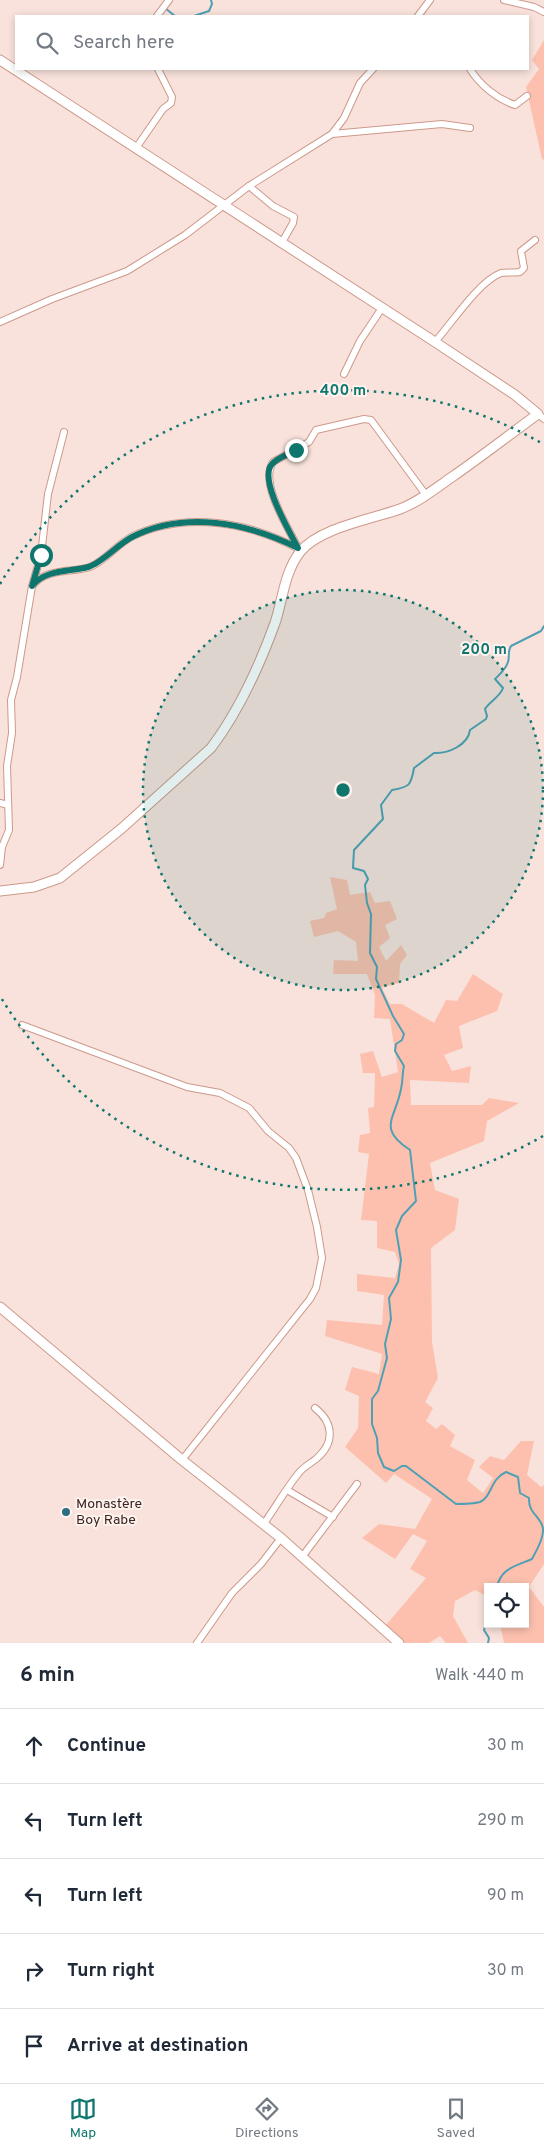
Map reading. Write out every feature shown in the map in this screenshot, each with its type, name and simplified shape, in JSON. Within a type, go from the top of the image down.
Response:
[{"type":"street","points":[[158,15],[169,0]]},
{"type":"street","points":[[419,15],[430,0]]},
{"type":"street","points":[[504,0],[534,7],[544,12]]},
{"type":"street","points":[[0,60],[15,70]]},
{"type":"street","points":[[0,891],[34,887],[60,878],[121,829],[211,748],[252,679],[275,622],[292,563],[300,549],[325,534],[402,508],[426,495],[541,416],[515,395],[435,342],[281,244],[15,70]]},
{"type":"street","points":[[136,148],[163,109],[171,103],[172,97],[158,70]]},
{"type":"street","points":[[0,322],[52,299],[128,271],[225,206],[249,186],[332,134],[344,118],[360,82],[372,70]]},
{"type":"street","points":[[471,70],[478,81],[506,102],[515,105],[527,96]]},
{"type":"street","points":[[332,134],[442,124],[470,128]]},
{"type":"street","points":[[249,186],[273,206],[294,217],[293,223],[281,244]]},
{"type":"street","points":[[435,342],[469,299],[486,284],[501,273],[520,272],[524,268],[521,251],[535,240]]},
{"type":"street","points":[[344,374],[360,341],[382,308]]},
{"type":"street","points":[[300,549],[269,486],[269,468],[273,462],[308,442],[316,430],[364,419],[371,420],[426,495]]},
{"type":"street","points":[[0,865],[2,847],[9,830],[7,766],[12,733],[11,700],[17,677],[32,586],[41,555],[48,494],[64,432]]},
{"type":"street","points":[[32,586],[36,581],[49,574],[89,567],[119,544],[135,535],[169,524],[190,522],[234,525],[277,537],[300,549]]},
{"type":"street","points":[[0,803],[8,804]]},
{"type":"street","points":[[22,1025],[187,1087],[220,1093],[249,1108],[268,1131],[289,1148],[296,1158],[308,1190],[322,1258],[316,1288],[310,1299],[182,1460]]},
{"type":"street","points":[[0,1307],[182,1460],[281,1538],[399,1643]]},
{"type":"street","points":[[264,1525],[302,1469],[321,1454],[328,1442],[330,1431],[328,1420],[315,1408]]},
{"type":"street","points":[[302,1557],[357,1484]]},
{"type":"street","points":[[286,1490],[333,1517]]},
{"type":"street","points":[[197,1643],[232,1593],[261,1564],[281,1538]]},
{"type":"shaded area","points":[[544,40],[544,160],[542,159],[526,87],[539,69],[532,60]]},
{"type":"shaded area","points":[[330,877],[347,880],[350,895],[370,892],[375,903],[390,901],[397,919],[385,925],[390,938],[379,947],[386,961],[401,945],[407,955],[400,964],[399,983],[382,988],[390,1004],[402,1004],[434,1023],[446,1000],[457,1001],[473,974],[503,994],[497,1011],[459,1026],[463,1048],[444,1055],[452,1071],[471,1066],[469,1083],[410,1080],[411,1105],[482,1105],[489,1098],[519,1103],[487,1121],[484,1141],[430,1163],[435,1190],[459,1199],[455,1230],[431,1248],[432,1342],[438,1378],[425,1402],[433,1408],[426,1421],[436,1429],[442,1424],[455,1435],[450,1446],[475,1460],[467,1480],[483,1493],[493,1478],[479,1467],[490,1456],[504,1460],[521,1441],[534,1441],[527,1475],[541,1487],[544,1485],[544,1564],[529,1587],[529,1583],[484,1583],[484,1595],[475,1590],[455,1601],[453,1616],[468,1643],[446,1643],[440,1636],[429,1643],[397,1643],[386,1625],[426,1578],[410,1569],[427,1541],[413,1534],[395,1559],[362,1538],[379,1524],[415,1529],[432,1499],[394,1474],[386,1483],[345,1447],[358,1428],[359,1396],[345,1390],[352,1367],[379,1374],[382,1354],[325,1336],[327,1320],[382,1325],[384,1295],[357,1291],[357,1274],[395,1278],[399,1264],[395,1252],[377,1248],[377,1221],[361,1220],[369,1154],[358,1152],[360,1135],[370,1133],[368,1108],[374,1107],[375,1073],[363,1073],[360,1054],[373,1051],[382,1077],[398,1072],[390,1019],[374,1018],[375,995],[367,974],[333,974],[334,960],[358,961],[356,942],[338,931],[314,937],[310,921],[324,918],[326,913],[337,909]]},
{"type":"shaded area","points":[[529,1587],[544,1607],[544,1643],[504,1643],[501,1628],[529,1628]]},
{"type":"waterway","points":[[197,15],[209,11],[212,4],[211,0]]},
{"type":"waterway","points":[[165,8],[174,15]]},
{"type":"waterway","points":[[498,1583],[502,1576],[510,1569],[532,1559],[542,1537],[542,1525],[531,1508],[529,1498],[520,1493],[518,1477],[506,1472],[497,1479],[484,1500],[474,1503],[456,1504],[406,1466],[402,1466],[394,1471],[384,1467],[378,1453],[377,1438],[372,1424],[372,1399],[378,1391],[387,1358],[385,1344],[391,1319],[389,1298],[398,1282],[401,1260],[396,1230],[402,1216],[416,1201],[410,1150],[394,1136],[391,1129],[402,1086],[404,1066],[395,1051],[396,1044],[402,1040],[404,1034],[393,1016],[376,979],[377,967],[370,953],[371,914],[367,903],[365,885],[368,879],[364,871],[353,868],[354,850],[383,819],[381,805],[392,790],[408,785],[412,779],[414,768],[434,753],[456,748],[466,740],[470,730],[486,719],[485,709],[500,694],[503,688],[495,679],[507,665],[511,646],[541,631],[544,626]]},
{"type":"waterway","points":[[485,1628],[489,1638],[488,1643]]},
{"type":"place","name":"Monastère Boy Rabe","points":[[66,1512]]},
{"type":"route","points":[[41,555],[32,586],[36,581],[49,574],[89,567],[119,544],[135,535],[169,524],[190,522],[234,525],[277,537],[298,548],[269,486],[269,468],[273,462],[296,450]]}]
